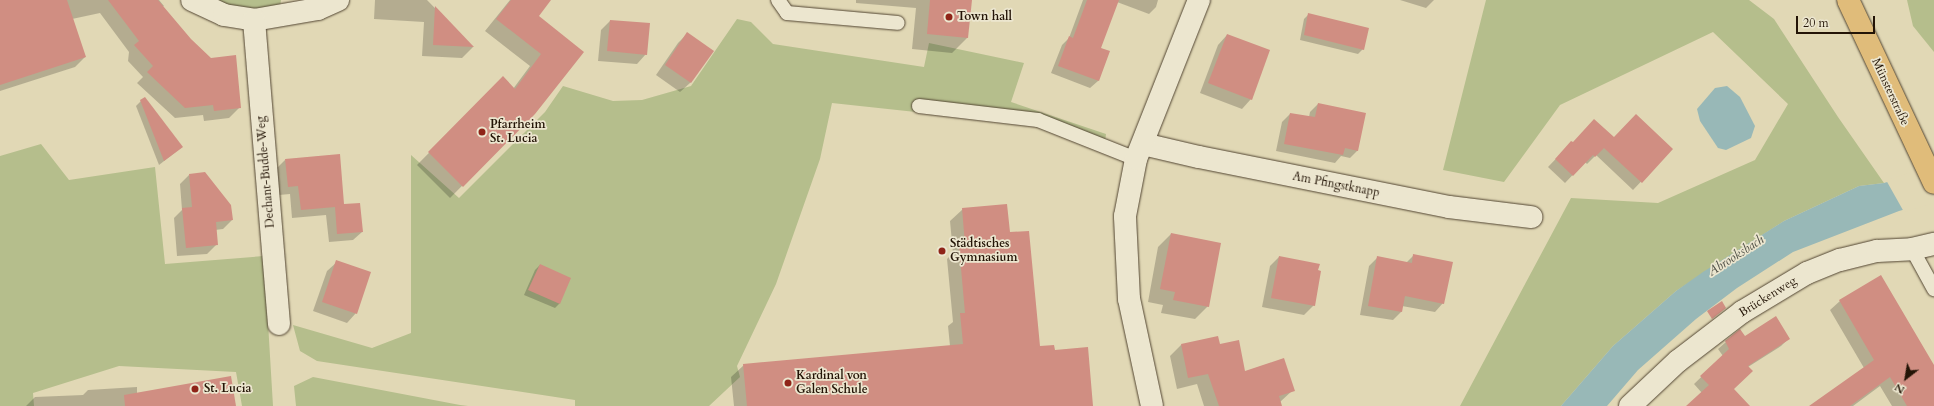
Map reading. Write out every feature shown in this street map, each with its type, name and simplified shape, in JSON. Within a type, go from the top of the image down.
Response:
[{"type":"main road","name":"Münsterstraße","points":[[1848,0],[1917,150],[1934,183]]},
{"type":"street","points":[[192,0],[224,16],[254,20],[318,9],[338,0]]},
{"type":"street","points":[[1152,406],[1129,299],[1125,216],[1140,151],[1199,0]]},
{"type":"street","name":"Dechant-Budde-Weg","points":[[254,20],[279,324]]},
{"type":"street","name":"Am Pfingstknapp","points":[[1140,151],[1199,157],[1449,207],[1531,217]]},
{"type":"street","name":"Brückenweg","points":[[1630,406],[1678,361],[1742,312],[1807,273],[1840,260],[1877,251],[1912,249],[1934,244]]},
{"type":"lane","points":[[778,0],[787,13],[898,23]]},
{"type":"lane","points":[[919,106],[1038,120],[1140,151]]},
{"type":"lane","points":[[1912,249],[1934,289]]},
{"type":"green space","points":[[212,0],[281,0],[280,8],[249,9],[228,6]]},
{"type":"green space","points":[[1486,0],[1749,0],[1774,19],[1838,117],[1884,183],[1859,186],[1784,221],[1676,291],[1613,346],[1561,406],[1460,406],[1571,198],[1658,203],[1755,160],[1788,104],[1713,32],[1560,105],[1504,182],[1443,170]]},
{"type":"green space","points":[[1907,0],[1934,0],[1934,52],[1913,26]]},
{"type":"green space","points":[[737,19],[751,22],[773,44],[924,67],[929,43],[1024,63],[1011,102],[1106,134],[1104,151],[1037,125],[832,103],[820,159],[776,284],[737,366],[740,377],[709,406],[575,406],[575,400],[317,361],[300,351],[293,325],[372,348],[411,333],[411,155],[459,198],[545,112],[563,86],[613,101],[642,100],[691,86]]},
{"type":"green space","points":[[41,144],[69,180],[155,167],[165,264],[264,256],[273,406],[242,406],[236,372],[119,366],[33,393],[34,406],[0,406],[0,156]]},
{"type":"green space","points":[[313,377],[468,406],[296,406],[294,386]]},
{"type":"water","points":[[1727,86],[1740,97],[1755,126],[1751,138],[1726,150],[1718,148],[1700,121],[1697,109],[1715,88]]},
{"type":"water","name":"Abrooksbach","points":[[1934,168],[1934,201],[1899,211],[1793,252],[1737,288],[1696,319],[1638,370],[1607,406],[1561,406],[1613,346],[1676,291],[1703,272],[1784,221],[1859,186],[1884,183]]},
{"type":"pier","points":[[1934,166],[1934,203],[1904,212],[1886,180]]},
{"type":"building","points":[[0,0],[67,0],[86,57],[0,85]]},
{"type":"building","points":[[108,0],[158,0],[191,39],[211,58],[236,55],[241,108],[214,111],[213,105],[185,108],[147,72],[153,66],[134,45],[139,41]]},
{"type":"building","points":[[511,0],[551,0],[539,16],[584,52],[535,114],[463,187],[428,152],[503,76],[515,89],[541,54],[496,19]]},
{"type":"building","name":"Town hall","points":[[930,0],[972,0],[968,38],[927,34]]},
{"type":"building","points":[[1087,0],[1119,0],[1101,48],[1110,51],[1099,81],[1058,66],[1069,36],[1073,38]]},
{"type":"building","points":[[435,6],[474,47],[433,45]]},
{"type":"building","points":[[1308,13],[1369,28],[1364,50],[1304,35]]},
{"type":"building","points":[[610,20],[650,23],[647,55],[607,51]]},
{"type":"building","points":[[687,32],[714,51],[691,83],[665,65]]},
{"type":"building","points":[[1227,34],[1270,50],[1252,100],[1208,83]]},
{"type":"building","points":[[145,97],[183,147],[164,161],[140,100]]},
{"type":"building","points":[[1318,103],[1366,113],[1358,151],[1345,148],[1343,155],[1284,144],[1290,113],[1315,117]]},
{"type":"building","points":[[1636,114],[1673,149],[1642,183],[1604,148],[1595,157],[1593,155],[1573,176],[1555,159],[1594,119],[1614,137]]},
{"type":"building","points":[[340,154],[344,204],[360,203],[363,232],[337,234],[335,207],[301,210],[298,186],[288,187],[285,159]]},
{"type":"building","points":[[205,172],[231,205],[233,220],[216,222],[218,245],[186,248],[182,208],[192,207],[189,174]]},
{"type":"building","points":[[1007,204],[1010,232],[1029,231],[1040,346],[1054,345],[1055,350],[1088,347],[1093,406],[747,406],[743,364],[963,344],[960,313],[965,313],[959,246],[965,245],[962,208]]},
{"type":"building","points":[[1171,233],[1221,243],[1209,307],[1173,300],[1175,292],[1160,289]]},
{"type":"building","points":[[1413,254],[1453,262],[1444,304],[1405,296],[1402,312],[1368,306],[1377,256],[1412,263]]},
{"type":"building","points":[[1279,256],[1320,264],[1318,270],[1321,271],[1315,306],[1271,298]]},
{"type":"building","points":[[336,260],[371,272],[357,314],[322,302]]},
{"type":"building","points":[[540,264],[571,278],[560,304],[528,290]]},
{"type":"building","points":[[1881,275],[1934,365],[1934,406],[1907,406],[1890,377],[1850,406],[1809,406],[1874,360],[1839,300]]},
{"type":"building","points":[[1722,301],[1726,308],[1712,319],[1707,311]]},
{"type":"building","points":[[1776,316],[1790,339],[1748,366],[1753,371],[1734,389],[1750,406],[1686,406],[1709,385],[1700,376],[1729,349],[1725,341],[1740,329],[1745,336]]},
{"type":"building","points":[[1218,336],[1220,344],[1239,340],[1245,371],[1284,358],[1295,391],[1279,396],[1282,406],[1219,406],[1208,374],[1188,378],[1181,344]]},
{"type":"building","points":[[231,376],[236,406],[125,406],[124,395]]},
{"type":"place","name":"Town hall","points":[[949,17]]},
{"type":"place","name":"Pfarrheim St. Lucia","points":[[482,132]]},
{"type":"place","name":"Städtisches Gymnasium","points":[[942,251]]},
{"type":"place","name":"Kardinal von Galen Schule","points":[[788,383]]},
{"type":"place","name":"St. Lucia","points":[[195,389]]}]
